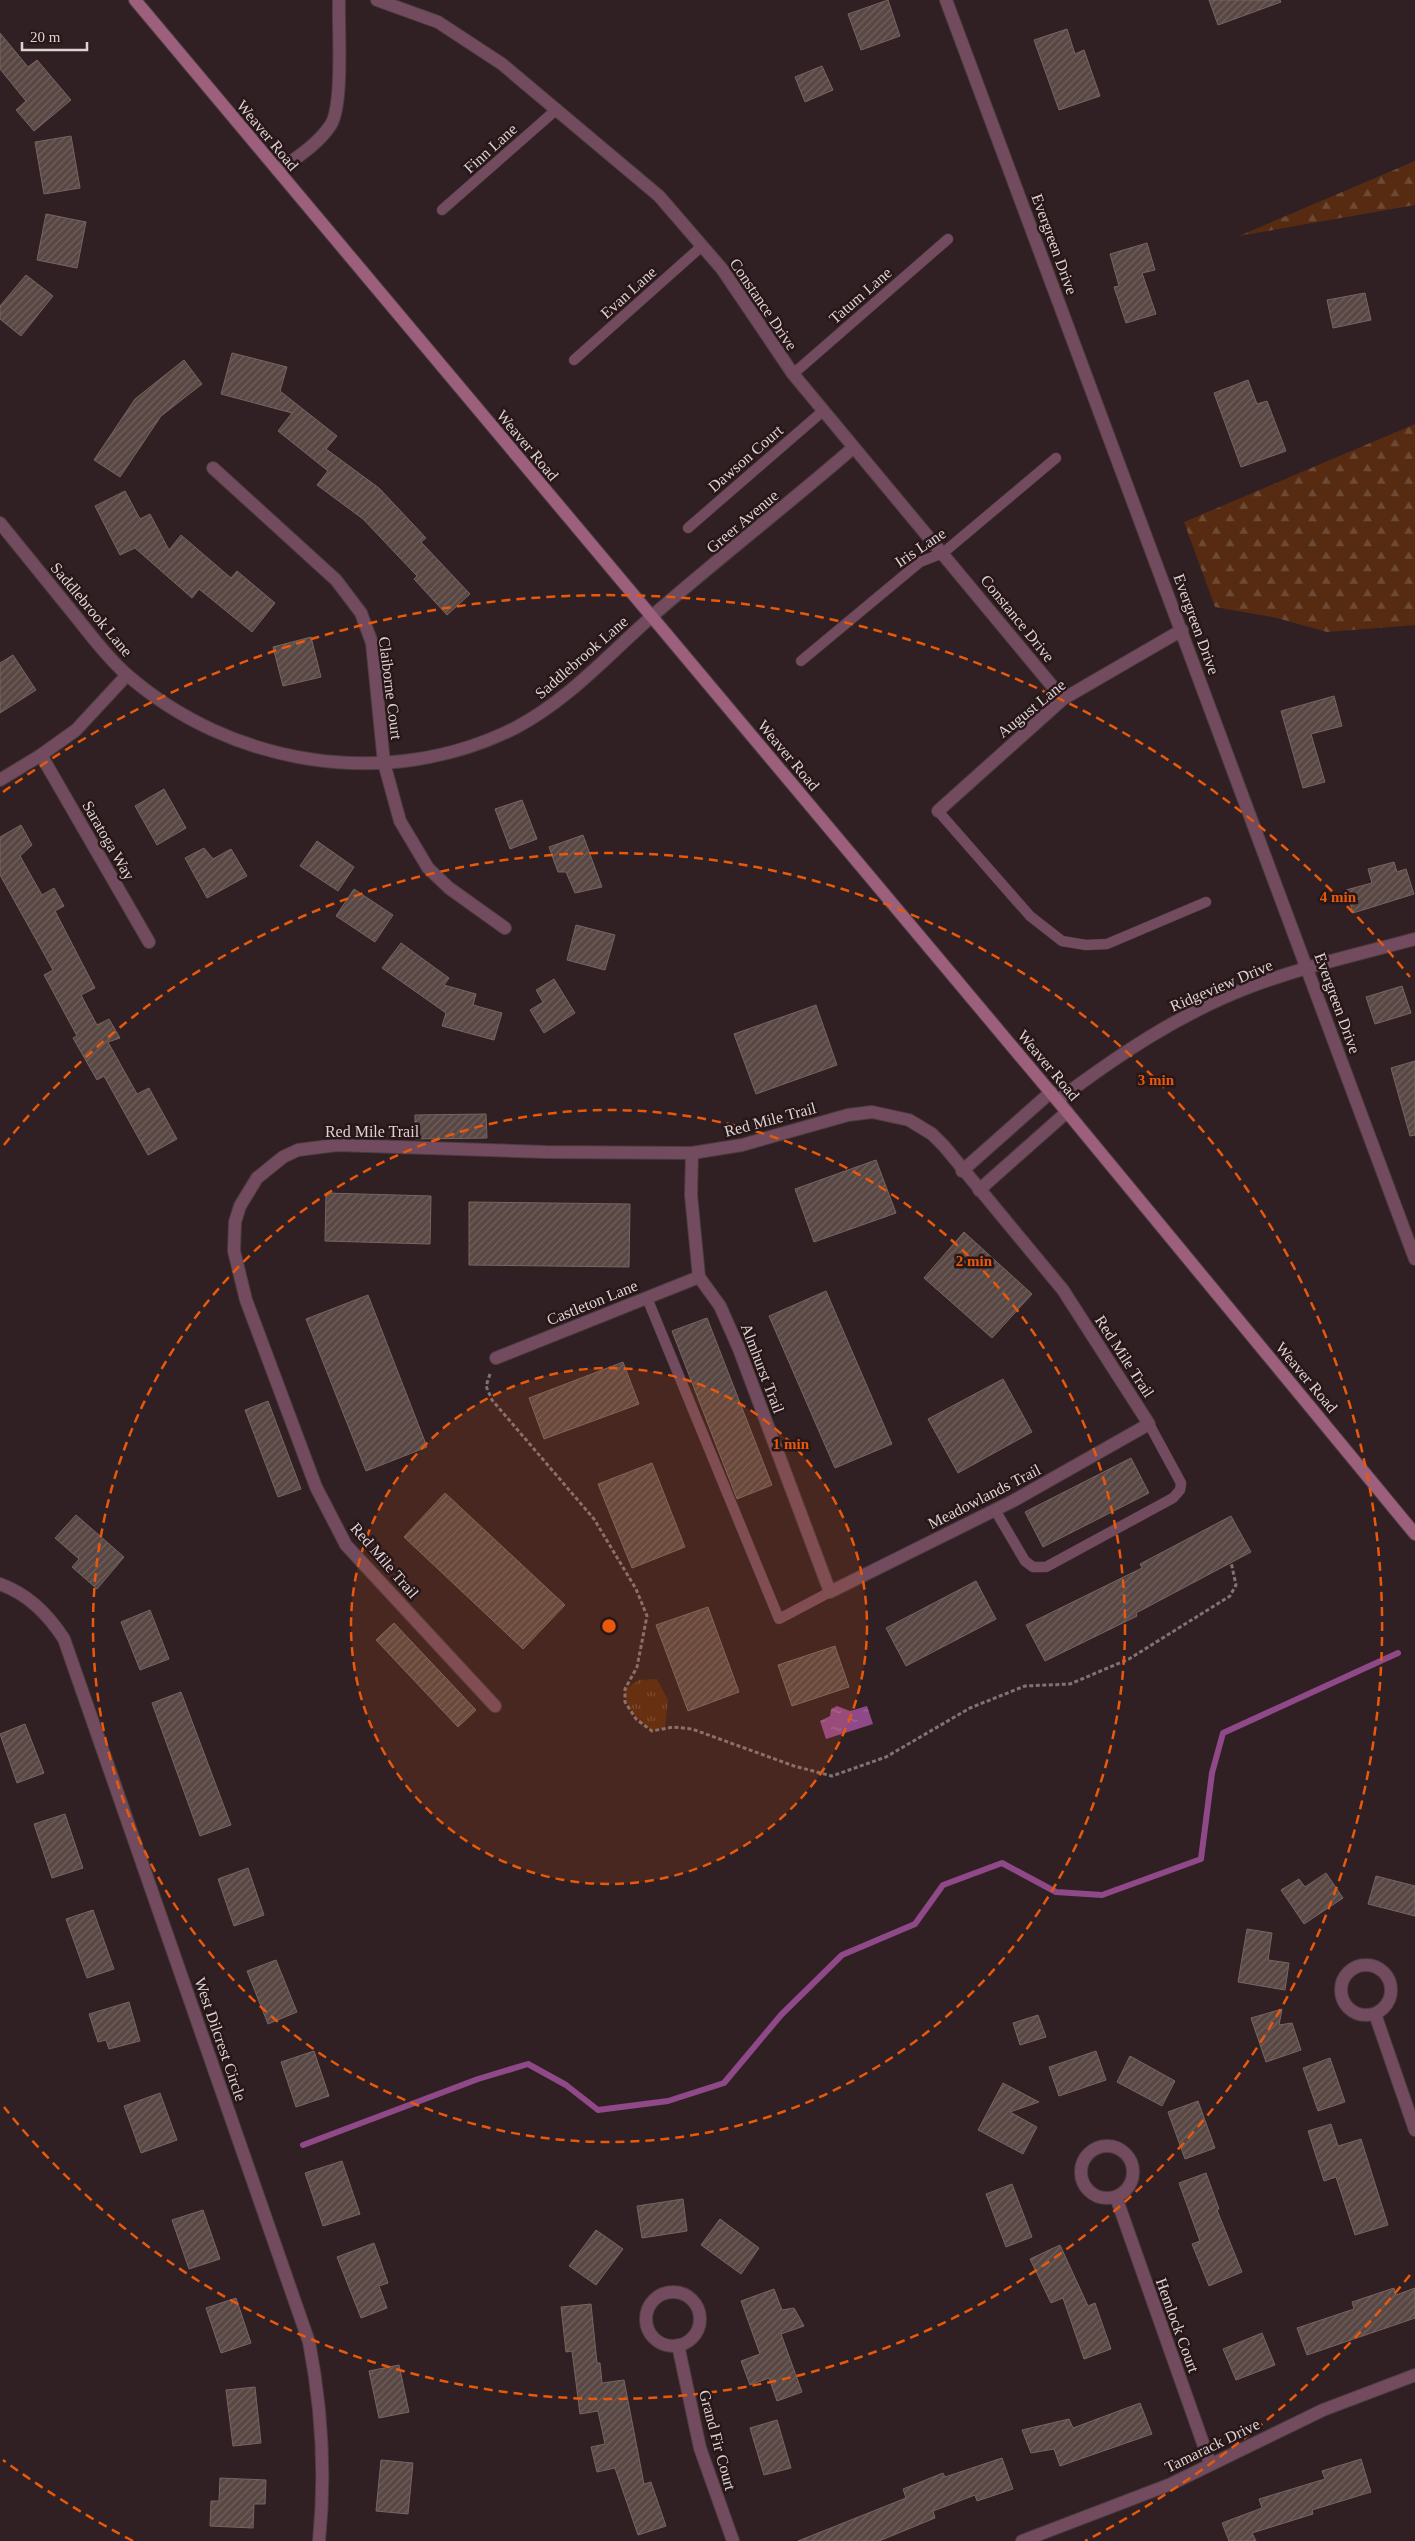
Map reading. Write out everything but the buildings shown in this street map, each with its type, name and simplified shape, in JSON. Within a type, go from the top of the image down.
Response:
[{"type":"main road","name":"Weaver Road","points":[[134,0],[1054,1096],[1415,1534]]},
{"type":"street","points":[[278,171],[316,143],[332,124],[338,101],[338,0]]},
{"type":"street","name":"Constance Drive","points":[[377,0],[438,22],[502,64],[660,196],[722,269],[793,374],[822,411],[943,553],[1063,699]]},
{"type":"street","name":"Evergreen Drive","points":[[946,0],[1415,1259]]},
{"type":"street","name":"Greer Avenue","points":[[652,617],[853,448]]},
{"type":"street","name":"Claiborne Court","points":[[213,468],[336,580],[361,613],[372,642],[384,763],[400,821],[428,868],[449,888],[505,928]]},
{"type":"street","name":"Saddlebrook Lane","points":[[0,523],[110,659],[151,695],[178,712],[249,744],[298,758],[333,764],[384,763],[448,753],[482,742],[516,727],[565,694],[652,617]]},
{"type":"street","name":"August Lane","points":[[938,811],[1063,699],[1182,630]]},
{"type":"street","points":[[0,780],[41,755],[76,730],[127,675]]},
{"type":"street","name":"Saratoga Way","points":[[41,755],[149,942]]},
{"type":"street","name":"Ridgeview Drive","points":[[1054,1096],[1151,1034],[1247,988],[1308,968],[1415,939]]},
{"type":"street","points":[[962,1170],[1054,1096]]},
{"type":"street","name":"Red Mile Trail","points":[[495,1706],[346,1545],[334,1526],[316,1487],[246,1300],[234,1251],[235,1222],[240,1206],[257,1178],[283,1157],[298,1150],[337,1144],[546,1152],[692,1153],[742,1145],[848,1114],[872,1112],[909,1120],[932,1134],[1062,1290],[1149,1424]]},
{"type":"street","points":[[979,1190],[1067,1112]]},
{"type":"street","points":[[692,1153],[691,1196],[699,1277]]},
{"type":"street","name":"Castleton Lane","points":[[496,1358],[699,1277]]},
{"type":"street","name":"Almhurst Trail","points":[[699,1277],[720,1306],[739,1349],[830,1592]]},
{"type":"street","name":"Meadowlands Trail","points":[[830,1592],[995,1510],[1149,1424]]},
{"type":"street","name":"West Dilcrest Circle","points":[[0,1584],[22,1594],[37,1606],[54,1623],[64,1639],[309,2342],[323,2425],[323,2502],[319,2541]]},
{"type":"street","points":[[1367,1965],[1383,1971],[1391,1986],[1388,2003],[1375,2014],[1359,2014],[1351,2010],[1342,1998],[1342,1982],[1352,1969],[1359,1966],[1367,1965]]},
{"type":"street","points":[[1375,2014],[1415,2130]]},
{"type":"street","points":[[1114,2147],[1128,2156],[1131,2164],[1132,2180],[1123,2193],[1116,2197],[1107,2199],[1098,2197],[1090,2192],[1081,2177],[1084,2160],[1097,2148],[1114,2147]]},
{"type":"street","name":"Hemlock Court","points":[[1116,2197],[1210,2464]]},
{"type":"street","points":[[676,2292],[691,2299],[700,2314],[700,2322],[692,2337],[678,2345],[660,2342],[653,2336],[646,2320],[652,2302],[667,2293],[676,2292]]},
{"type":"street","name":"Grand Fir Court","points":[[678,2345],[700,2448],[732,2541]]},
{"type":"street","name":"Tamarack Drive","points":[[1022,2541],[1171,2484],[1323,2410],[1415,2375]]},
{"type":"lane","name":"Finn Lane","points":[[442,210],[557,109]]},
{"type":"lane","name":"Tatum Lane","points":[[793,374],[948,239]]},
{"type":"lane","name":"Evan Lane","points":[[574,360],[702,246]]},
{"type":"lane","name":"Dawson Court","points":[[688,528],[822,411]]},
{"type":"lane","name":"Iris Lane","points":[[801,661],[920,562],[943,553],[1056,458]]},
{"type":"lane","points":[[938,811],[1030,916],[1062,941],[1086,945],[1107,944],[1206,902]]},
{"type":"lane","points":[[647,1298],[779,1619],[830,1592]]},
{"type":"lane","points":[[995,1510],[1025,1561],[1033,1567],[1046,1567],[1173,1498],[1180,1490],[1181,1483],[1149,1424]]},
{"type":"path","points":[[496,1358],[486,1386],[492,1400],[594,1519],[636,1589],[647,1616],[637,1666],[625,1689],[625,1702],[636,1719],[652,1731],[673,1727],[692,1729],[794,1766],[832,1776],[886,1758],[970,1708],[1025,1686],[1070,1684],[1129,1659],[1230,1596],[1236,1585],[1231,1562]]},
{"type":"green space","points":[[1415,161],[1415,205],[1239,236]]},
{"type":"green space","points":[[1415,424],[1415,625],[1327,632],[1277,618],[1215,607],[1184,522]]},
{"type":"green space","points":[[657,1679],[668,1700],[665,1728],[652,1731],[633,1713],[627,1702],[625,1689],[639,1680]]},
{"type":"water","points":[[837,1706],[850,1711],[867,1706],[873,1724],[826,1739],[820,1721],[830,1716],[831,1709]]},
{"type":"waterway","points":[[303,2145],[478,2079],[528,2064],[566,2085],[598,2110],[668,2101],[724,2083],[781,2015],[842,1955],[915,1924],[943,1885],[1002,1863],[1056,1892],[1102,1895],[1201,1859],[1212,1773],[1223,1733],[1398,1653]]}]
